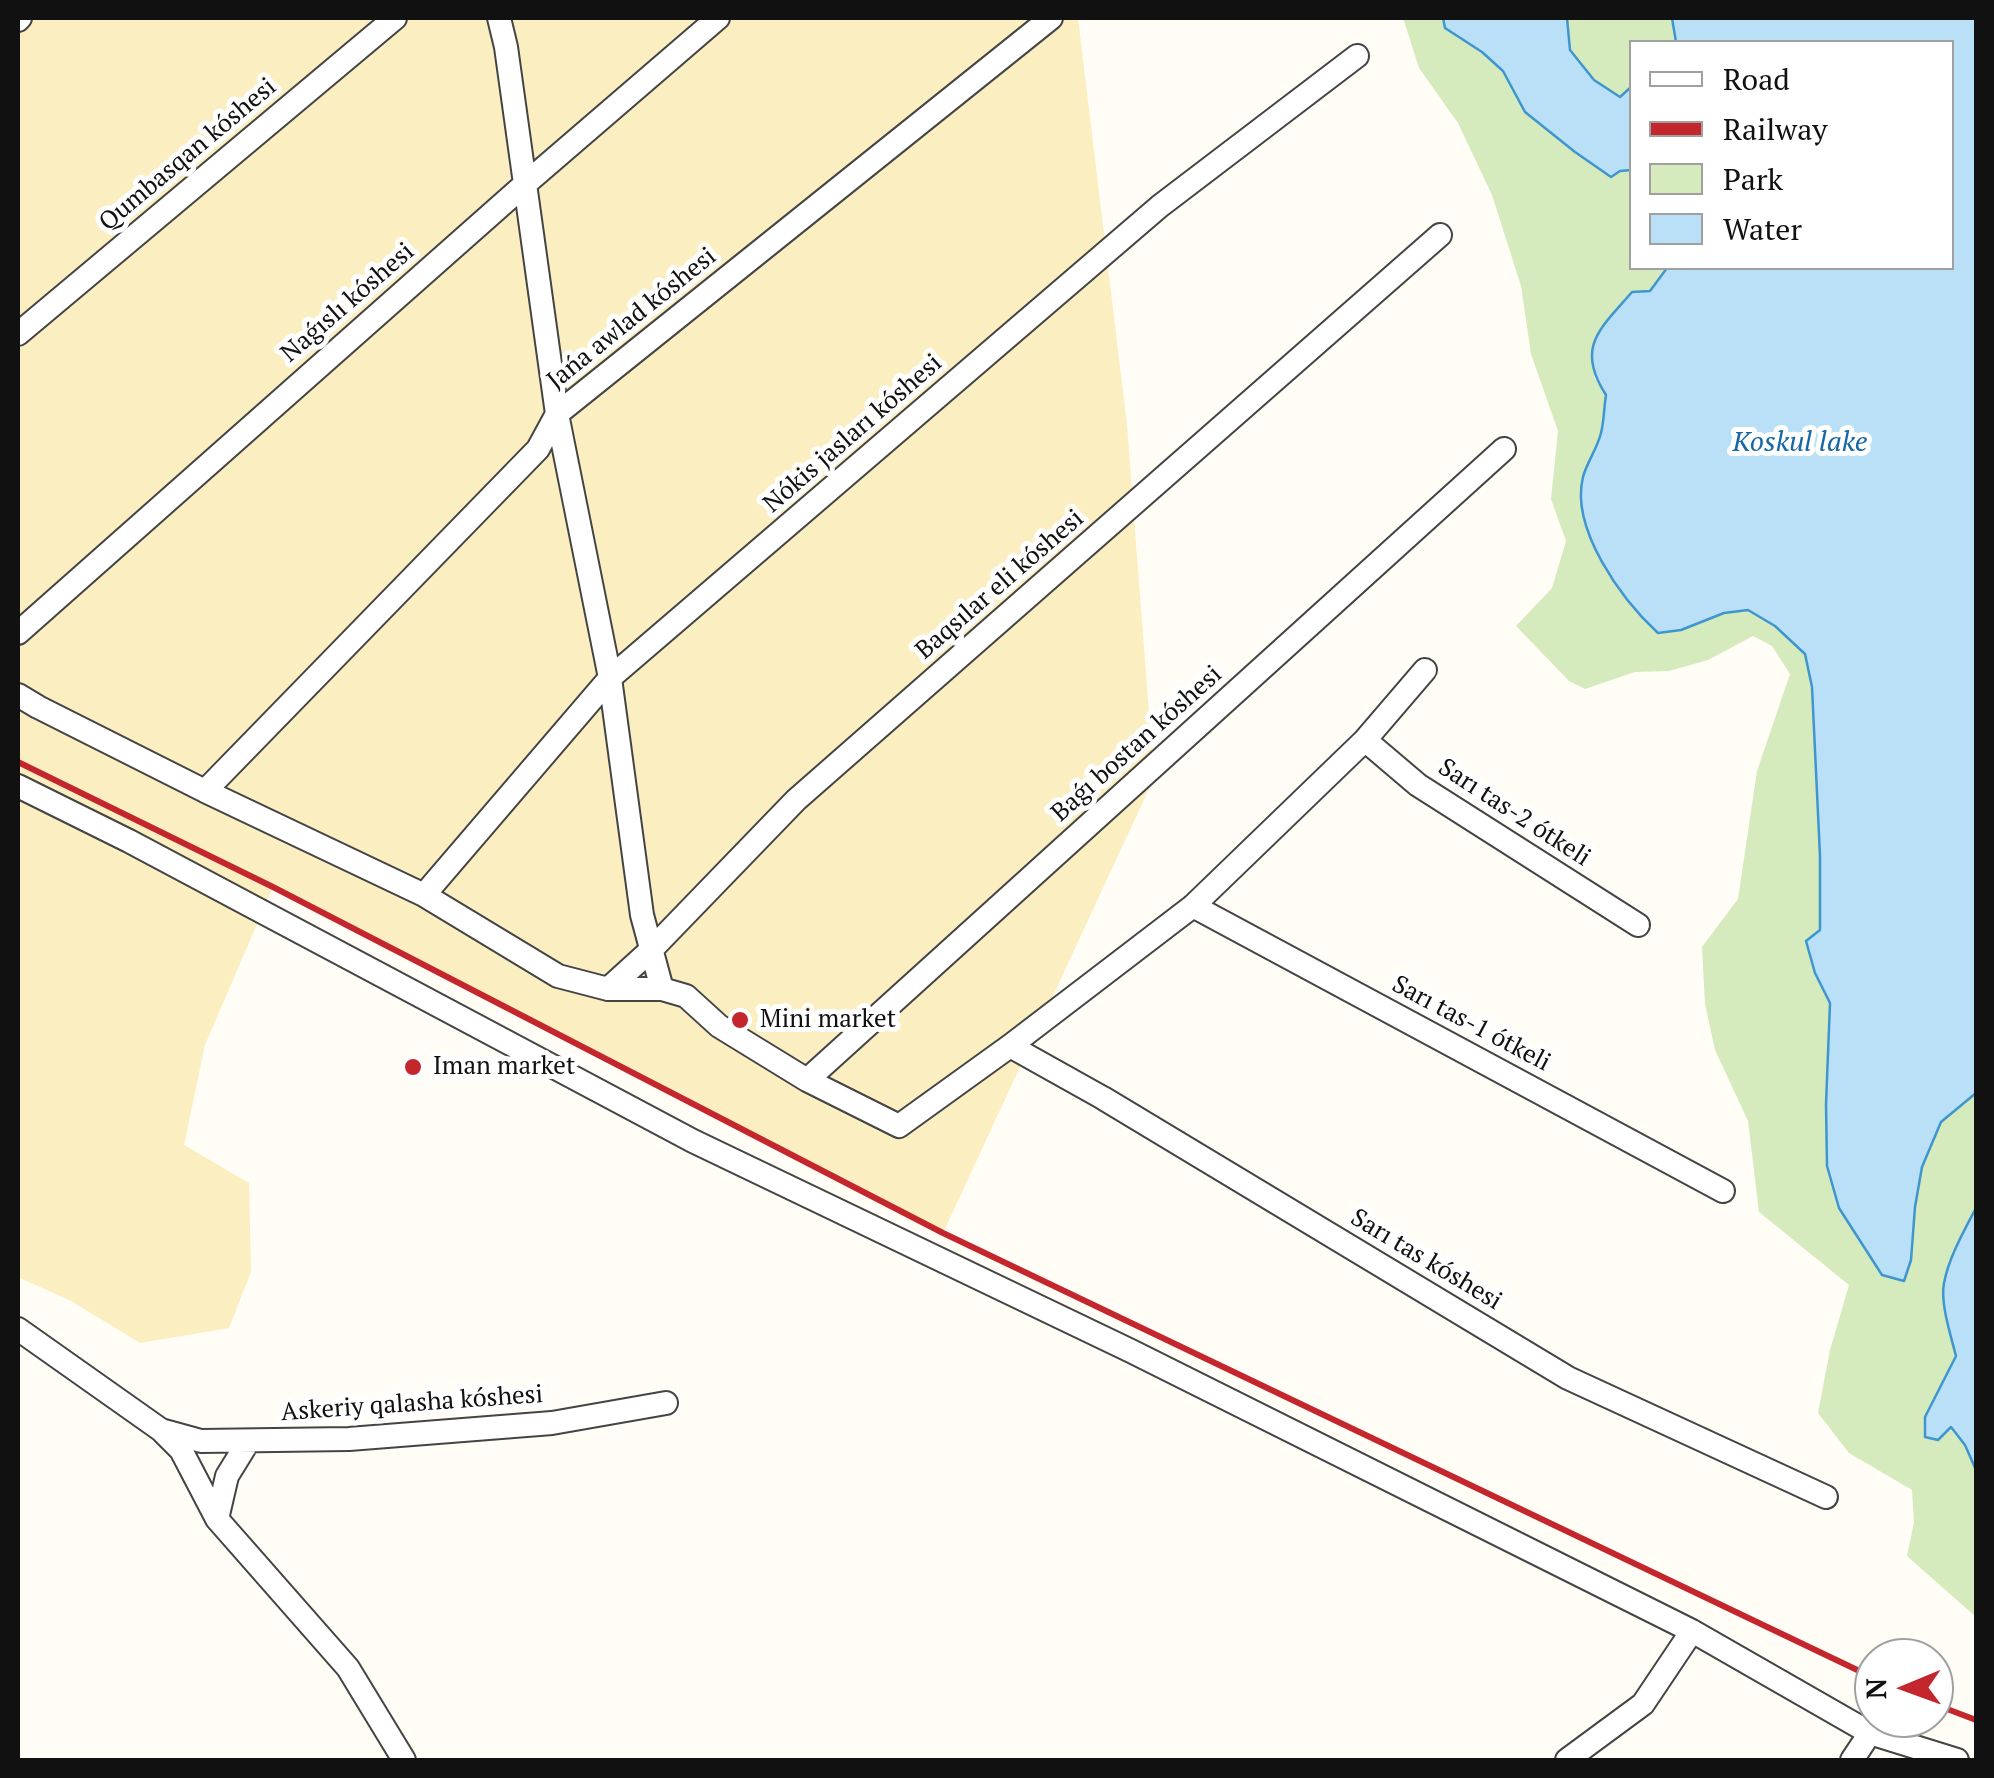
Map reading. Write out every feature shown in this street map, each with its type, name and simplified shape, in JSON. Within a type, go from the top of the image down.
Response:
[{"type":"street","name":"Qumbasqan kóshesi","points":[[18,334],[395,18]]},
{"type":"street","points":[[499,18],[557,414],[610,678],[642,915],[662,988]]},
{"type":"street","name":"Naǵıslı kóshesi","points":[[18,632],[718,18]]},
{"type":"street","name":"Jańa awlad kóshesi","points":[[204,792],[538,449],[557,414],[1051,18]]},
{"type":"street","name":"Nókis jasları kóshesi","points":[[424,895],[610,678],[1160,206],[1357,56]]},
{"type":"street","name":"Baqsılar eli kóshesi","points":[[608,989],[796,800],[1440,235]]},
{"type":"street","name":"Baǵı bostan kóshesi","points":[[806,1080],[1504,448]]},
{"type":"street","points":[[18,695],[204,792],[424,895],[558,976],[608,989],[662,988],[686,996],[718,1026],[806,1080],[899,1126],[1192,906],[1365,740],[1425,670]]},
{"type":"street","name":"Sarı tas-2 ótkeli","points":[[1365,740],[1418,785],[1638,925]]},
{"type":"street","points":[[18,786],[693,1142],[1131,1351],[1692,1631],[1854,1724]]},
{"type":"street","name":"Sarı tas-1 ótkeli","points":[[1192,906],[1723,1191]]},
{"type":"street","name":"Sarı tas kóshesi","points":[[1010,1046],[1568,1378],[1826,1497]]},
{"type":"street","name":"Askeriy qalasha kóshesi","points":[[18,1328],[161,1430],[181,1450],[217,1518],[348,1668],[404,1760]]},
{"type":"street","name":"Askeriy qalasha kóshesi","points":[[161,1430],[201,1440],[348,1440],[552,1423],[666,1403]]},
{"type":"street","points":[[217,1518],[227,1476],[248,1442]]},
{"type":"street","points":[[1567,1760],[1643,1704],[1692,1631]]},
{"type":"street","points":[[1852,1760],[1867,1738]]},
{"type":"street","points":[[1886,1738],[1957,1760]]},
{"type":"green space","points":[[1403,18],[1443,18],[1446,28],[1503,71],[1525,112],[1611,177],[1629,170],[1629,270],[1666,270],[1650,291],[1631,292],[1599,330],[1594,377],[1606,394],[1601,434],[1582,479],[1681,630],[1724,613],[1748,610],[1775,626],[1805,654],[1812,687],[1820,856],[1820,930],[1815,973],[1830,1003],[1827,1166],[1882,1275],[1904,1280],[1922,1167],[1941,1122],[1976,1093],[1976,1208],[1943,1286],[1957,1355],[1925,1417],[1925,1437],[1950,1427],[1965,1445],[1976,1470],[1976,1617],[1907,1556],[1914,1522],[1912,1490],[1849,1453],[1818,1413],[1830,1350],[1849,1285],[1759,1212],[1748,1121],[1715,1050],[1705,1004],[1702,947],[1738,899],[1757,771],[1790,674],[1772,646],[1753,636],[1708,660],[1669,671],[1635,672],[1585,689],[1569,681],[1516,626],[1552,588],[1566,541],[1551,499],[1558,431],[1531,354],[1521,286],[1492,195],[1458,123],[1419,68]]},
{"type":"green space","points":[[1567,18],[1672,18],[1676,40],[1629,40],[1629,89],[1620,98],[1594,80],[1570,50]]},
{"type":"sand","points":[[18,18],[1078,18],[1127,425],[1154,778],[943,1233],[273,887],[205,1045],[184,1145],[249,1183],[251,1272],[229,1328],[140,1343],[71,1301],[18,1277]]},
{"type":"water","points":[[1443,18],[1567,18],[1570,50],[1594,80],[1620,97],[1629,89],[1629,170],[1611,177],[1575,152],[1525,112],[1503,71],[1445,28]]},
{"type":"water","name":"Koskul lake","points":[[1672,18],[1976,18],[1976,1093],[1941,1122],[1922,1167],[1911,1260],[1904,1281],[1882,1275],[1839,1208],[1827,1166],[1830,1003],[1815,973],[1806,941],[1820,930],[1820,856],[1812,687],[1805,654],[1775,626],[1748,610],[1724,613],[1681,630],[1658,633],[1629,602],[1602,562],[1584,519],[1581,497],[1583,477],[1601,433],[1606,395],[1592,364],[1595,339],[1632,292],[1650,291],[1666,270],[1954,270],[1954,40],[1676,40]]},
{"type":"water","points":[[1976,1208],[1976,1470],[1965,1445],[1951,1427],[1938,1440],[1925,1437],[1925,1417],[1956,1356],[1945,1310],[1944,1283],[1953,1254]]},
{"type":"railway","points":[[18,762],[273,887],[943,1233],[1854,1668]]},
{"type":"railway","points":[[1954,1712],[1976,1720]]},
{"type":"place","name":"Mini market","points":[[740,1020]]},
{"type":"place","name":"Iman market","points":[[413,1067]]}]
